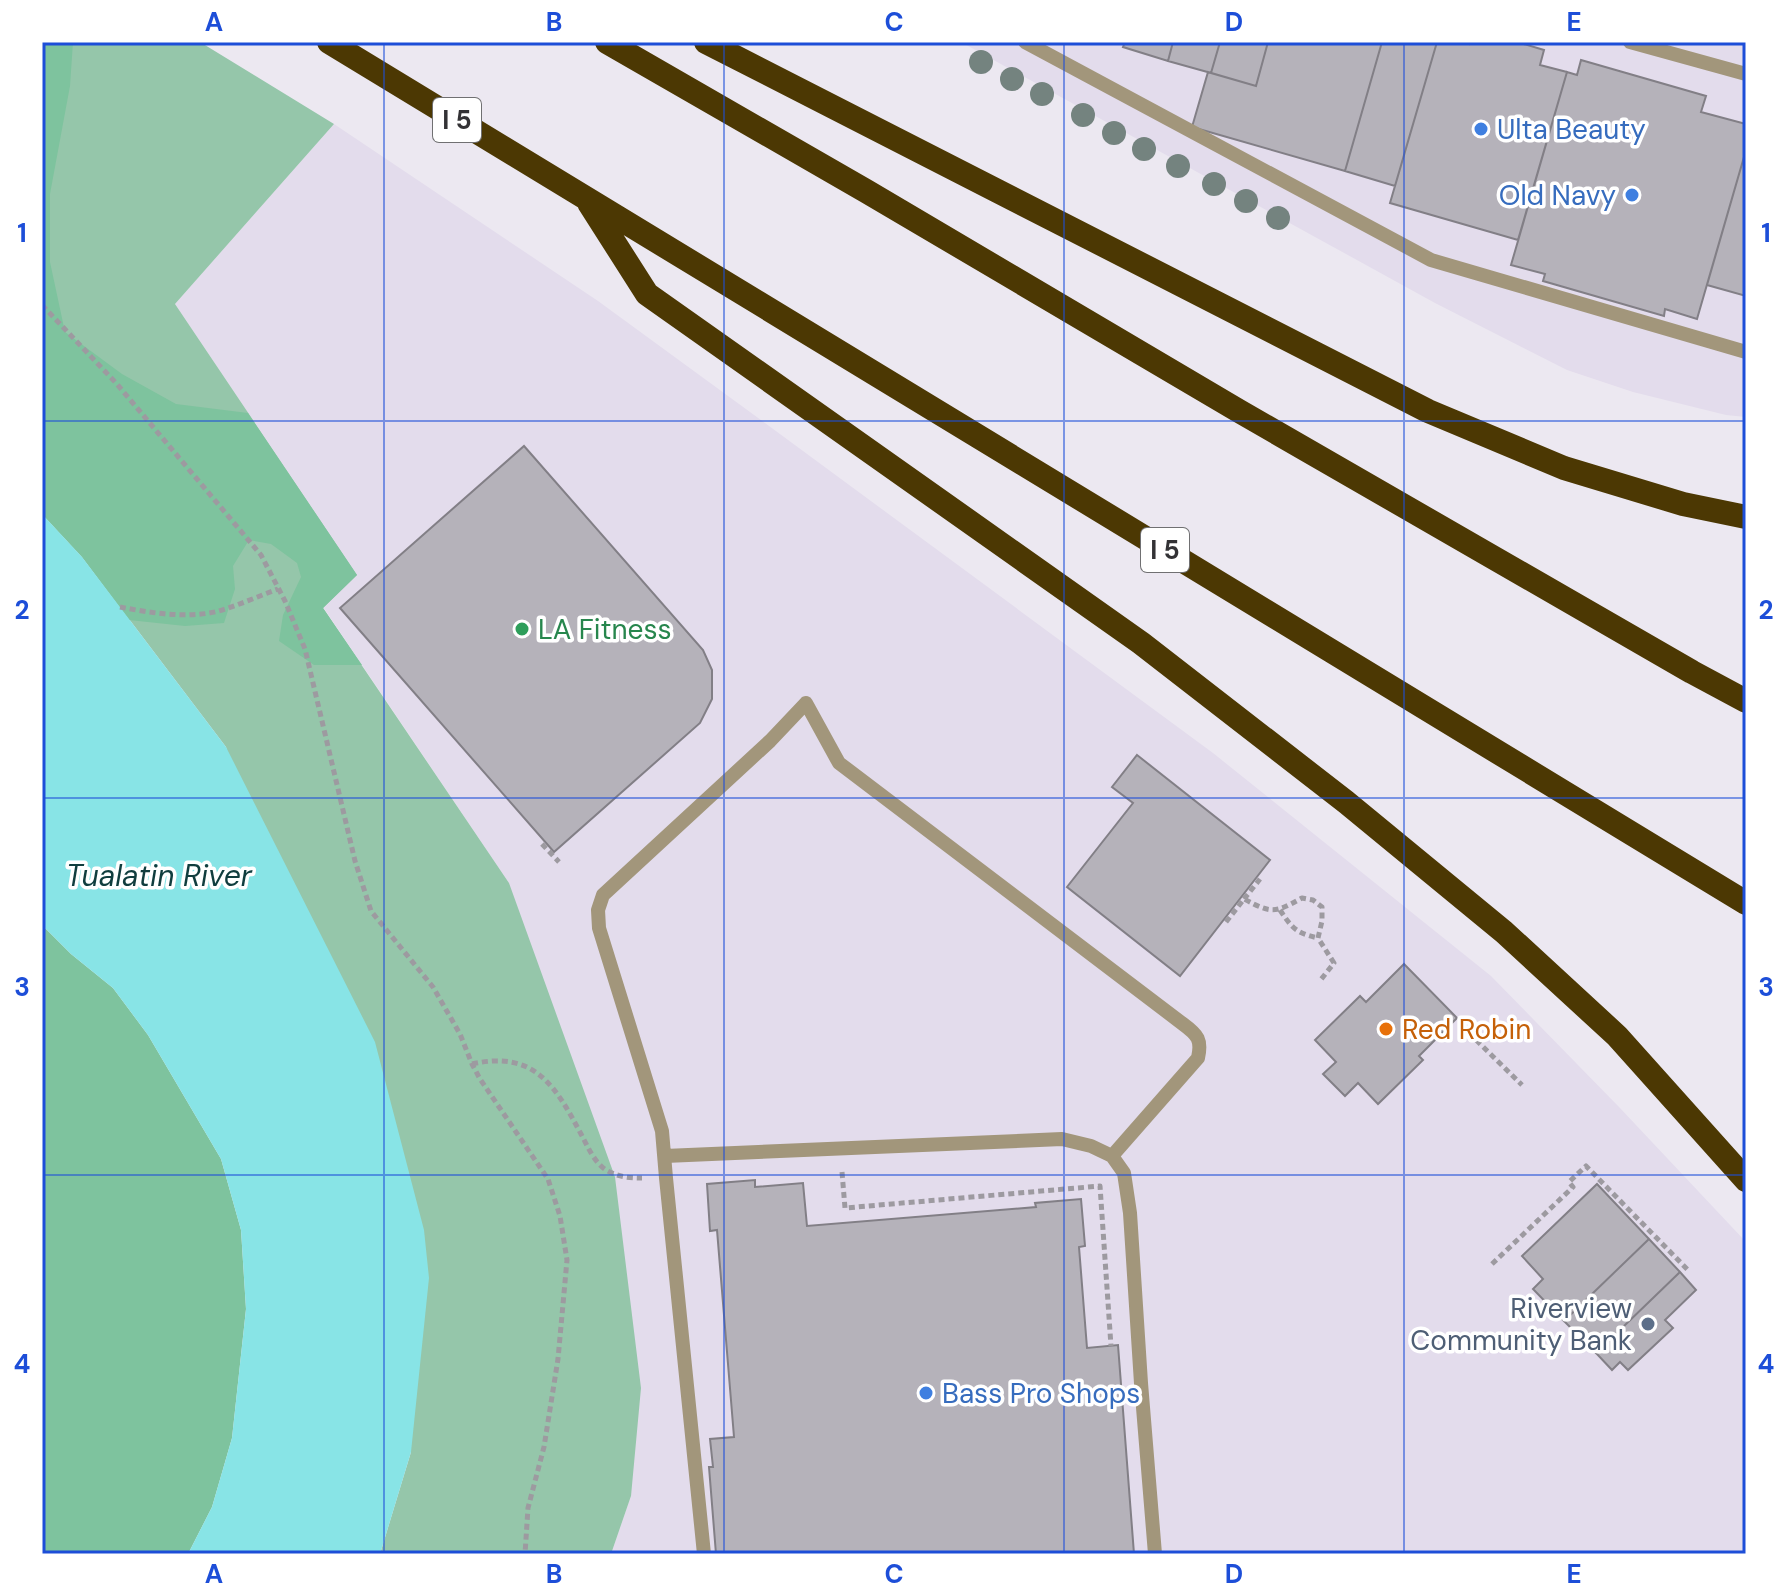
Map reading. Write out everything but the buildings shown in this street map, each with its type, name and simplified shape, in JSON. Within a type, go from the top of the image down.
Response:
[{"type":"highway","name":"I 5","points":[[329,42],[1746,903]]},
{"type":"highway","points":[[607,42],[1746,704]]},
{"type":"highway","points":[[706,42],[1428,411],[1564,468],[1683,504],[1746,517]]},
{"type":"highway","points":[[585,198],[647,294],[1141,643],[1346,802],[1504,932],[1617,1036],[1746,1180]]},
{"type":"lane","points":[[1025,42],[1431,260],[1746,352]]},
{"type":"lane","points":[[1630,42],[1746,74]]},
{"type":"lane","points":[[704,1554],[662,1131],[599,928],[598,910],[603,895],[770,741],[806,703],[839,763],[1194,1033],[1201,1045],[1198,1058],[1112,1156]]},
{"type":"lane","points":[[665,1156],[1062,1139],[1091,1146],[1112,1156],[1124,1173],[1130,1213],[1155,1554]]},
{"type":"path","points":[[42,305],[116,383],[261,555],[305,649],[355,861],[371,911],[433,987],[460,1034],[472,1064],[548,1179],[560,1216],[567,1260],[558,1359],[544,1447],[528,1508],[525,1554]]},
{"type":"path","points":[[120,607],[185,615],[218,611],[278,589]]},
{"type":"path","points":[[542,844],[559,862]]},
{"type":"path","points":[[1226,922],[1260,879]]},
{"type":"path","points":[[1244,899],[1264,910],[1280,910],[1302,898],[1313,900],[1322,907],[1318,938]]},
{"type":"path","points":[[1280,910],[1300,934],[1318,938],[1334,963],[1319,982]]},
{"type":"path","points":[[1469,1033],[1522,1085]]},
{"type":"path","points":[[472,1064],[506,1060],[544,1077],[566,1106],[594,1158],[605,1169],[621,1177],[666,1178]]},
{"type":"path","points":[[1492,1264],[1573,1187],[1569,1182],[1586,1166],[1688,1270]]},
{"type":"path","points":[[839,1167],[843,1173],[845,1208],[1100,1186],[1111,1346]]},
{"type":"shaded area","points":[[961,42],[1746,42],[1746,417],[1633,392],[1567,370],[1435,303]]},
{"type":"shaded area","points":[[334,124],[598,301],[765,423],[1213,753],[1491,976],[1746,1242],[1746,1554],[611,1554],[631,1496],[509,883],[323,607],[357,575],[175,304]]},
{"type":"green space","points":[[42,42],[200,42],[334,124],[175,304],[357,575],[323,608],[509,883],[615,1177],[641,1388],[631,1496],[611,1554],[380,1554],[411,1452],[226,747],[82,557],[42,514]]},
{"type":"green space","points":[[42,42],[73,42],[70,86],[50,194],[50,262],[65,332],[122,374],[176,404],[248,413],[357,575],[323,608],[362,665],[314,665],[279,641],[283,615],[301,577],[297,563],[271,544],[249,540],[233,566],[235,589],[224,623],[185,626],[129,620],[82,557],[42,514]]},
{"type":"green space","points":[[42,925],[71,954],[113,988],[148,1035],[221,1159],[241,1230],[246,1309],[232,1438],[212,1507],[188,1554],[42,1554]]},
{"type":"water","name":"Tualatin River","points":[[42,514],[82,557],[226,747],[375,1042],[424,1230],[429,1278],[411,1452],[380,1554],[188,1554],[212,1507],[232,1438],[246,1309],[241,1230],[221,1159],[148,1035],[113,988],[71,954],[42,925]]},
{"type":"place","name":"Ulta Beauty","points":[[1481,129]]},
{"type":"place","name":"Old Navy","points":[[1632,195]]},
{"type":"place","name":"LA Fitness","points":[[522,629]]},
{"type":"place","name":"Red Robin","points":[[1386,1029]]},
{"type":"place","name":"Riverview Community Bank","points":[[1648,1324]]},
{"type":"place","name":"Bass Pro Shops","points":[[926,1393]]}]
